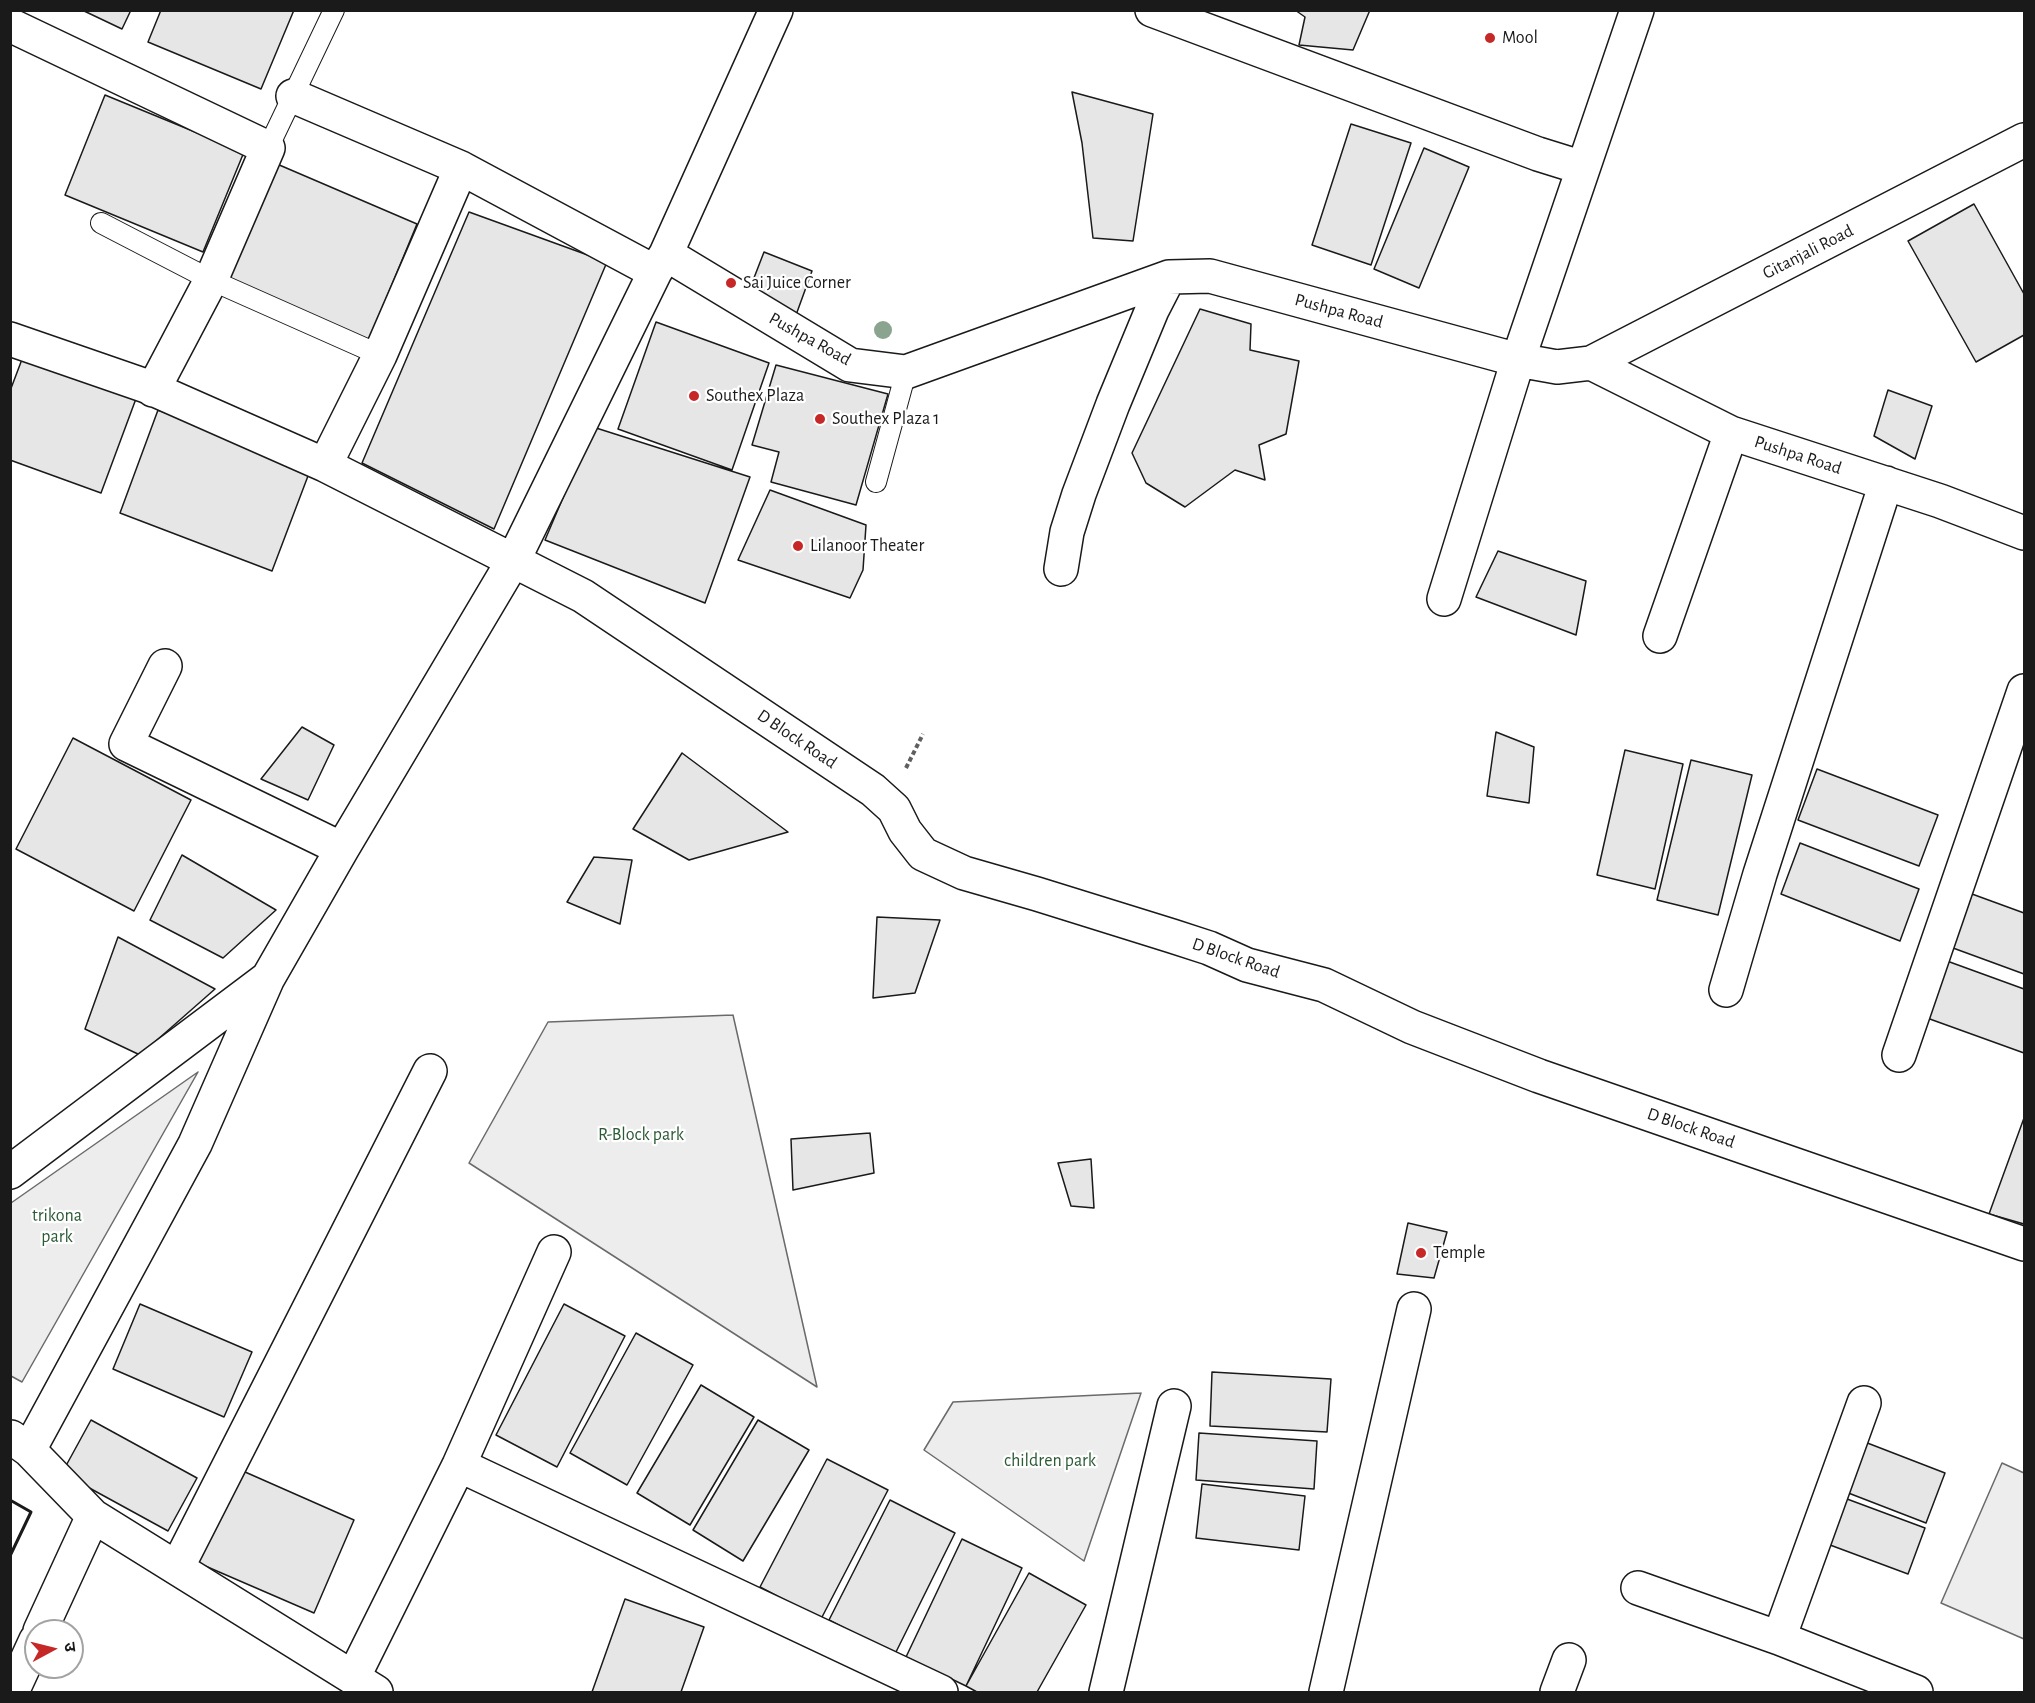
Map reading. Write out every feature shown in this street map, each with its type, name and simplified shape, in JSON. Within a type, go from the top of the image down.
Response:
[{"type":"street","points":[[554,1252],[459,1465],[365,1685],[93,1516],[20,1443],[195,1144],[268,978],[513,561],[660,263],[776,10]]},
{"type":"street","points":[[1152,10],[1583,168]]},
{"type":"street","points":[[1444,599],[1518,360],[1636,10]]},
{"type":"street","points":[[10,25],[268,148],[211,280],[153,390]]},
{"type":"street","name":"Pushpa Road","points":[[293,96],[461,168],[660,263],[850,365],[906,372],[1169,277],[1210,276],[1518,360],[1557,367],[1590,363],[1731,433],[1940,501],[2025,533]]},
{"type":"street","name":"Gitanjali Road","points":[[1590,363],[2025,140]]},
{"type":"street","points":[[325,465],[380,355],[461,168]]},
{"type":"street","points":[[1060,569],[1067,532],[1087,474],[1152,310],[1169,277]]},
{"type":"street","name":"D Block Road","points":[[10,339],[153,390],[325,465],[583,596],[873,790],[894,809],[904,831],[923,854],[964,873],[1209,948],[1247,965],[1324,985],[1412,1026],[1539,1076],[2025,1244]]},
{"type":"street","points":[[1660,636],[1731,433]]},
{"type":"street","points":[[1726,990],[1760,874],[1886,483]]},
{"type":"street","points":[[165,666],[126,744],[342,849]]},
{"type":"street","points":[[1899,1055],[2025,690]]},
{"type":"street","points":[[10,1173],[268,978]]},
{"type":"street","points":[[177,1568],[430,1071]]},
{"type":"street","points":[[1326,1692],[1414,1309]]},
{"type":"street","points":[[1779,1638],[1864,1403]]},
{"type":"street","points":[[1106,1692],[1174,1406]]},
{"type":"street","points":[[459,1465],[941,1692]]},
{"type":"street","points":[[46,1619],[93,1516]]},
{"type":"street","points":[[1638,1588],[1779,1638],[1864,1683],[1916,1692]]},
{"type":"street","points":[[1557,1692],[1569,1660]]},
{"type":"street","points":[[12,1692],[24,1666]]},
{"type":"lane","points":[[268,148],[334,10]]},
{"type":"lane","points":[[100,223],[211,280],[380,355]]},
{"type":"lane","points":[[876,482],[906,372]]},
{"type":"shaded area","name":"R-Block park","points":[[733,1015],[817,1387],[469,1163],[548,1022]]},
{"type":"shaded area","name":"trikona park","points":[[198,1072],[22,1382],[11,1376],[11,1203]]},
{"type":"shaded area","name":"children park","points":[[1141,1393],[1084,1561],[924,1450],[953,1402]]},
{"type":"shaded area","points":[[2002,1463],[2024,1473],[2024,1639],[1941,1603]]},
{"type":"building","points":[[82,10],[131,10],[122,29]]},
{"type":"building","points":[[161,10],[294,10],[261,89],[148,42]]},
{"type":"building","points":[[1295,10],[1370,10],[1353,50],[1299,45],[1305,17]]},
{"type":"building","points":[[1072,92],[1153,114],[1133,241],[1093,238],[1082,143]]},
{"type":"building","points":[[105,95],[244,152],[203,252],[65,195]]},
{"type":"building","points":[[1351,124],[1411,143],[1371,265],[1312,245]]},
{"type":"building","points":[[1424,148],[1469,167],[1419,288],[1374,269]]},
{"type":"building","points":[[277,164],[417,224],[369,340],[229,280]]},
{"type":"building","points":[[1974,204],[2024,294],[2024,335],[1976,362],[1908,241]]},
{"type":"building","points":[[469,212],[607,262],[494,529],[362,463]]},
{"type":"building","points":[[764,252],[812,271],[796,315],[747,296]]},
{"type":"building","points":[[1200,309],[1251,324],[1250,350],[1299,361],[1286,434],[1259,445],[1265,480],[1235,470],[1185,507],[1146,483],[1132,453]]},
{"type":"building","name":"Southex Plaza","points":[[656,322],[769,363],[732,470],[618,429]]},
{"type":"building","points":[[24,354],[137,396],[101,493],[10,460],[10,391]]},
{"type":"building","name":"Southex Plaza 1","points":[[776,365],[888,394],[856,505],[771,482],[779,452],[752,445]]},
{"type":"building","points":[[1888,390],[1932,406],[1915,459],[1874,436]]},
{"type":"building","points":[[158,410],[311,468],[272,571],[120,513]]},
{"type":"building","points":[[593,427],[750,477],[705,603],[545,540]]},
{"type":"building","points":[[770,490],[866,525],[863,570],[850,598],[738,560]]},
{"type":"building","points":[[1498,551],[1586,581],[1576,635],[1476,597]]},
{"type":"building","points":[[302,727],[334,745],[308,800],[261,779]]},
{"type":"building","points":[[1496,732],[1534,747],[1529,803],[1487,796]]},
{"type":"building","points":[[73,738],[191,800],[134,911],[16,849]]},
{"type":"building","points":[[1625,750],[1683,764],[1655,889],[1597,875]]},
{"type":"building","points":[[682,753],[788,832],[689,860],[633,829]]},
{"type":"building","points":[[1691,760],[1752,775],[1718,915],[1657,900]]},
{"type":"building","points":[[1817,769],[1938,815],[1919,866],[1798,820]]},
{"type":"building","points":[[1800,843],[1919,889],[1900,941],[1781,894]]},
{"type":"building","points":[[182,855],[276,910],[223,958],[150,920]]},
{"type":"building","points":[[594,857],[632,860],[620,924],[567,902]]},
{"type":"building","points":[[1972,894],[2024,913],[2024,974],[1953,948]]},
{"type":"building","points":[[877,917],[940,920],[915,993],[873,998]]},
{"type":"building","points":[[118,937],[215,989],[140,1055],[85,1029]]},
{"type":"building","points":[[1947,961],[2024,989],[2024,1053],[1927,1018]]},
{"type":"building","points":[[2024,1118],[2024,1224],[1989,1214]]},
{"type":"building","points":[[870,1133],[874,1173],[793,1190],[791,1139]]},
{"type":"building","points":[[1091,1159],[1094,1208],[1071,1206],[1058,1163]]},
{"type":"building","name":"Temple","points":[[1408,1223],[1447,1232],[1434,1278],[1397,1274]]},
{"type":"building","points":[[140,1304],[252,1352],[224,1417],[113,1369]]},
{"type":"building","points":[[564,1304],[625,1336],[557,1467],[496,1435]]},
{"type":"building","points":[[636,1333],[693,1365],[627,1485],[570,1453]]},
{"type":"building","points":[[1212,1372],[1331,1379],[1327,1432],[1210,1426]]},
{"type":"building","points":[[701,1385],[754,1417],[690,1525],[637,1493]]},
{"type":"building","points":[[91,1420],[197,1478],[168,1531],[62,1473]]},
{"type":"building","points":[[758,1420],[809,1450],[743,1561],[693,1530]]},
{"type":"building","points":[[1199,1433],[1317,1441],[1314,1489],[1196,1480]]},
{"type":"building","points":[[1857,1439],[1945,1473],[1926,1523],[1838,1489]]},
{"type":"building","points":[[827,1459],[888,1490],[821,1619],[760,1587]]},
{"type":"building","points":[[236,1468],[354,1520],[314,1613],[196,1562]]},
{"type":"building","points":[[1202,1484],[1305,1496],[1299,1550],[1196,1538]]},
{"type":"building","points":[[1839,1496],[1925,1528],[1908,1574],[1822,1542]]},
{"type":"building","points":[[890,1500],[955,1533],[895,1654],[829,1620]]},
{"type":"building","points":[[962,1539],[1022,1568],[966,1686],[906,1657]]},
{"type":"building","points":[[1029,1573],[1086,1605],[1037,1692],[977,1692],[966,1686]]},
{"type":"building","points":[[625,1599],[704,1627],[681,1692],[592,1692]]},
{"type":"wall","points":[[10,1500],[31,1512],[10,1556]]},
{"type":"place","name":"Mool","points":[[1490,38]]},
{"type":"place","name":"Sai Juice Corner","points":[[731,283]]},
{"type":"place","name":"Southex Plaza","points":[[694,396]]},
{"type":"place","name":"Southex Plaza 1","points":[[820,419]]},
{"type":"place","name":"Lilanoor Theater","points":[[798,546]]},
{"type":"place","name":"Temple","points":[[1421,1253]]}]
